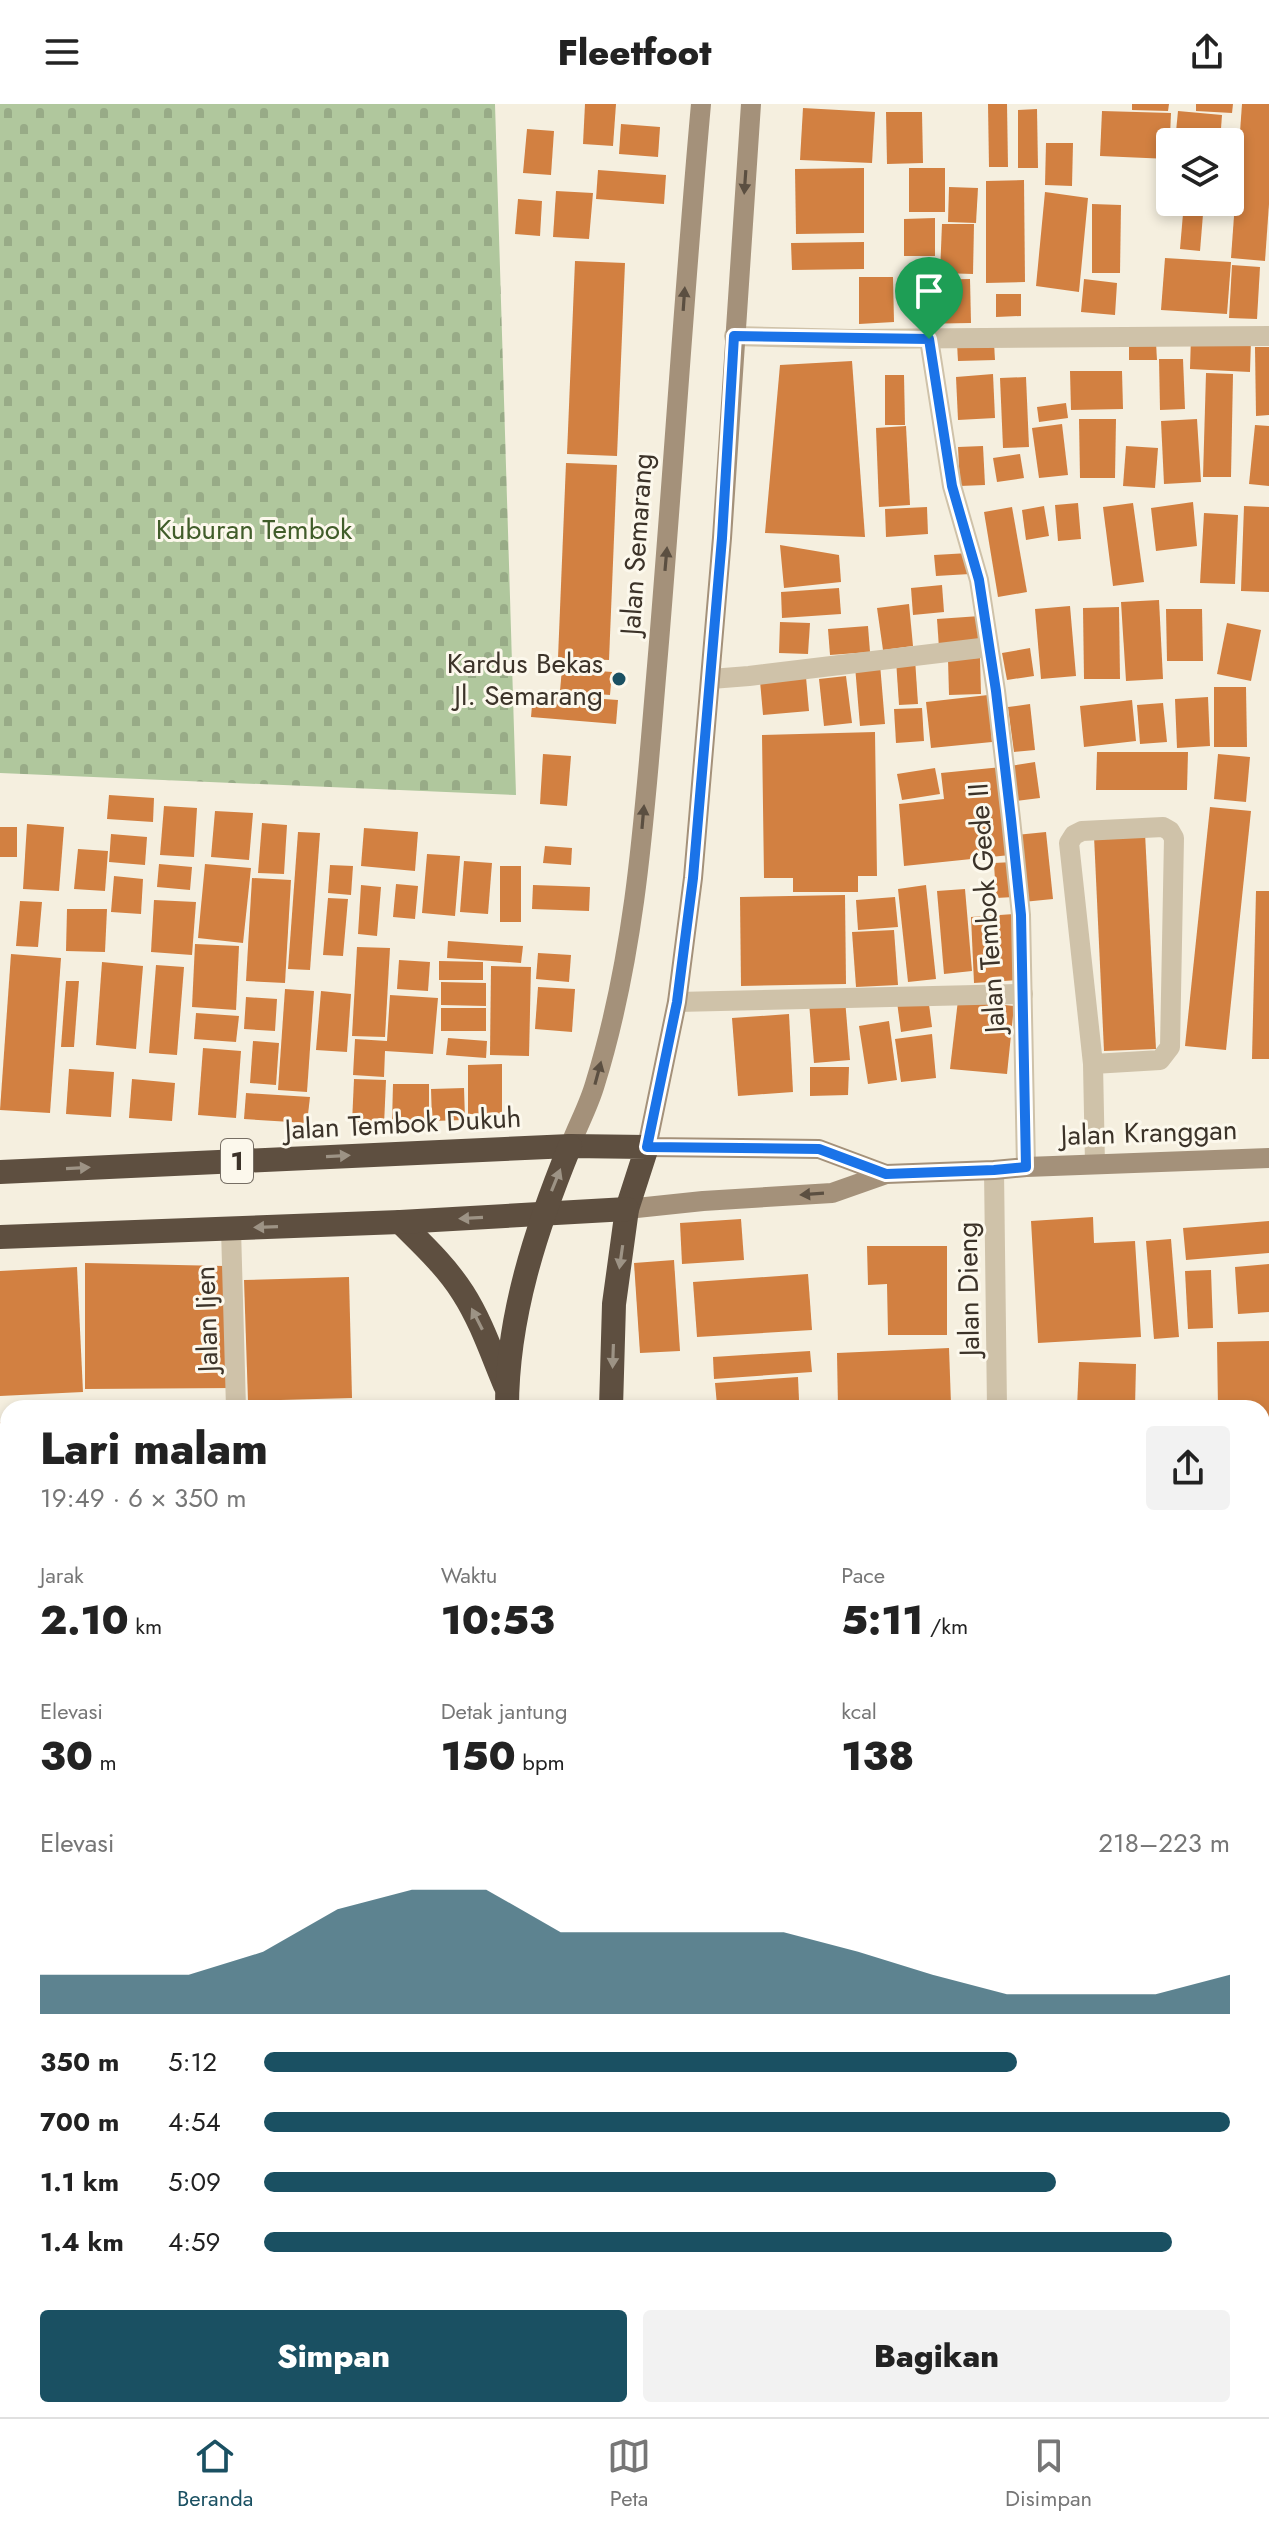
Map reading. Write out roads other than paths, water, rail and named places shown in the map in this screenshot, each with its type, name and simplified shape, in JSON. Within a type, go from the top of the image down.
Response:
[{"type":"highway","name":"Jalan Kranggan","points":[[570,1146],[647,1147]]},
{"type":"highway","name":"Jalan Tembok Dukuh","points":[[0,1172],[570,1146]]},
{"type":"highway","name":"Jalan Semarang","points":[[507,1399],[518,1304],[542,1214],[570,1146]]},
{"type":"highway","points":[[611,1400],[614,1304],[627,1209],[647,1147]]},
{"type":"highway","points":[[0,1237],[400,1222],[627,1209]]},
{"type":"highway","points":[[400,1222],[438,1260],[463,1293],[485,1336],[507,1399]]},
{"type":"street","name":"Jalan Semarang","points":[[570,1146],[594,1086],[603,1053],[624,962],[637,883],[701,104]]},
{"type":"street","points":[[647,1147],[677,1002],[693,878],[711,679],[751,104]]},
{"type":"street","points":[[734,336],[929,339],[1269,336]]},
{"type":"street","name":"Jalan Tembok Gede II","points":[[929,339],[952,486],[979,580],[1021,915],[1026,1167]]},
{"type":"street","points":[[711,679],[989,647]]},
{"type":"street","points":[[1093,1064],[1160,1060],[1167,1055],[1170,1047],[1174,838],[1163,827],[1082,831],[1074,835],[1069,843],[1093,1064],[1095,1164]]},
{"type":"street","points":[[677,1002],[1023,994]]},
{"type":"street","name":"Jalan Kranggan","points":[[647,1147],[819,1149],[886,1174]]},
{"type":"street","name":"Jalan Kranggan","points":[[627,1209],[832,1193],[886,1174],[1269,1158]]},
{"type":"street","name":"Jalan Dieng","points":[[994,1170],[997,1400]]},
{"type":"street","name":"Jalan Ijen","points":[[231,1229],[236,1400]]},
{"type":"place","name":"Kardus Bekas Jl. Semarang","points":[[619,679]]},
{"type":"park label","name":"Kuburan Tembok","points":[[254,529]]}]
